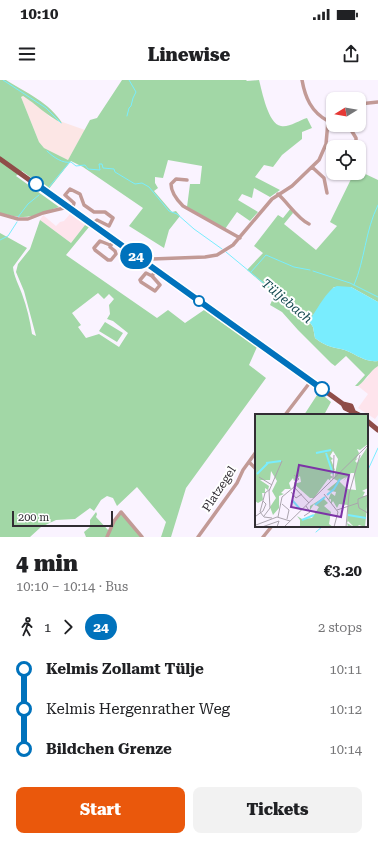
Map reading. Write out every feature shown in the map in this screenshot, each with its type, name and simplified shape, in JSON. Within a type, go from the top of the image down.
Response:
[{"type":"main road","points":[[0,159],[92,224],[112,243],[156,270],[343,404],[351,406],[353,411],[358,414]]},
{"type":"main road","points":[[368,422],[378,430]]},
{"type":"street","points":[[302,80],[302,88],[309,104],[326,119]]},
{"type":"street","points":[[366,103],[378,102]]},
{"type":"street","points":[[145,263],[152,259],[192,259],[217,255],[229,248],[240,238],[264,207],[278,194],[292,186],[312,167],[324,150],[326,132]]},
{"type":"street","points":[[312,167],[324,178],[326,193]]},
{"type":"street","points":[[187,180],[176,179],[171,184],[171,190],[183,206],[240,238]]},
{"type":"street","points":[[0,214],[18,219],[28,219],[43,213],[70,208],[74,206],[74,203],[66,195],[70,189],[80,194],[84,204],[94,212],[105,212],[113,218],[109,226],[97,220],[92,224]]},
{"type":"street","points":[[278,194],[290,205],[296,214],[309,224]]},
{"type":"street","points":[[100,241],[112,243],[116,254],[111,260],[108,260],[94,248],[100,241]]},
{"type":"street","points":[[152,276],[156,270]]},
{"type":"street","points":[[146,273],[152,276],[160,285],[155,291],[140,280],[146,273]]},
{"type":"street","points":[[286,414],[311,381]]},
{"type":"street","name":"Platzegel","points":[[198,537],[237,483],[255,453]]},
{"type":"street","points":[[249,462],[255,468]]},
{"type":"street","points":[[107,537],[114,521],[121,512],[142,537]]},
{"type":"street","points":[[263,537],[271,527]]},
{"type":"shaded area","points":[[22,96],[38,105],[51,118],[85,130],[68,160],[44,148],[39,142],[21,97]]},
{"type":"shaded area","points":[[70,214],[85,225],[71,243],[40,220],[43,215],[56,226],[60,222],[64,221]]},
{"type":"shaded area","points":[[378,364],[378,415],[375,419],[358,408],[368,394],[358,386],[368,377],[370,371]]},
{"type":"green space","points":[[0,80],[6,80],[29,94],[44,104],[57,116],[62,123],[51,117],[23,96],[21,97],[39,142],[44,148],[68,160],[90,120],[97,118],[122,80],[259,80],[266,106],[272,120],[276,124],[287,126],[307,118],[312,128],[302,132],[302,139],[282,155],[273,167],[264,165],[255,177],[280,190],[270,197],[254,188],[252,198],[242,194],[238,200],[258,212],[250,221],[237,212],[225,229],[187,207],[190,184],[200,184],[202,166],[168,160],[163,178],[155,177],[155,183],[158,188],[154,191],[172,212],[176,211],[180,216],[169,230],[164,248],[129,226],[143,208],[83,167],[71,161],[48,190],[22,171],[16,176],[59,207],[36,215],[24,217],[0,213]]},
{"type":"green space","points":[[366,174],[378,180],[378,302],[351,287],[334,287],[309,321],[313,327],[315,338],[321,342],[346,350],[364,359],[378,361],[378,366],[358,386],[355,386],[365,375],[346,356],[335,366],[331,363],[282,312],[270,305],[275,294],[247,270],[263,253],[254,246],[278,215],[283,218],[291,208],[293,213],[284,224],[316,250],[337,226],[330,222],[351,180],[366,180]]},
{"type":"green space","points":[[40,220],[71,243],[85,225],[89,227],[66,255],[157,318],[168,310],[185,323],[204,310],[257,347],[249,365],[266,378],[186,488],[171,537],[161,537],[166,522],[137,487],[117,506],[113,498],[107,496],[101,500],[94,511],[90,508],[75,519],[56,520],[41,527],[30,537],[0,537],[0,233],[27,248],[13,267],[15,278],[27,309],[32,334],[36,336],[24,291],[16,272],[18,264],[30,249]],"holes":[[[98,293],[104,299],[109,294],[114,299],[109,305],[110,314],[107,319],[113,321],[128,333],[119,347],[99,334],[86,338],[78,327],[81,325],[72,313]]]},
{"type":"green space","points":[[105,322],[123,333],[117,342],[99,331]]},
{"type":"green space","points":[[319,392],[331,402],[325,414],[305,414]]},
{"type":"green space","points":[[96,512],[96,517],[109,531],[121,512],[142,537],[86,537],[84,532],[90,527],[90,520]]},
{"type":"water","points":[[337,286],[351,287],[378,302],[378,361],[364,359],[346,350],[327,345],[315,338],[313,327],[309,321],[330,291]]},
{"type":"waterway","name":"Tüljebach","points":[[3,80],[46,108],[61,123]]},
{"type":"waterway","points":[[127,116],[136,92],[129,80]]},
{"type":"waterway","name":"Tüljebach","points":[[47,151],[61,161],[71,162],[76,166],[85,165],[88,169],[100,170],[99,164],[102,164],[103,168],[114,169],[115,172],[135,184],[142,183],[149,187],[169,211],[177,214],[194,229],[222,249]]},
{"type":"waterway","points":[[49,187],[69,163]]},
{"type":"waterway","points":[[18,217],[28,204],[39,195]]},
{"type":"waterway","points":[[354,285],[361,266],[370,225],[378,205]]},
{"type":"waterway","points":[[0,240],[8,236],[17,222]]},
{"type":"waterway","name":"Tüljebach","points":[[226,252],[261,281],[287,299],[290,306],[309,321]]},
{"type":"waterway","points":[[251,272],[266,255],[294,267],[310,270]]},
{"type":"waterway","points":[[313,271],[350,283],[378,297]]},
{"type":"waterway","points":[[368,470],[378,448]]},
{"type":"waterway","points":[[316,532],[322,527]]},
{"type":"bus line","name":"24","points":[[36,184],[322,389]]}]
